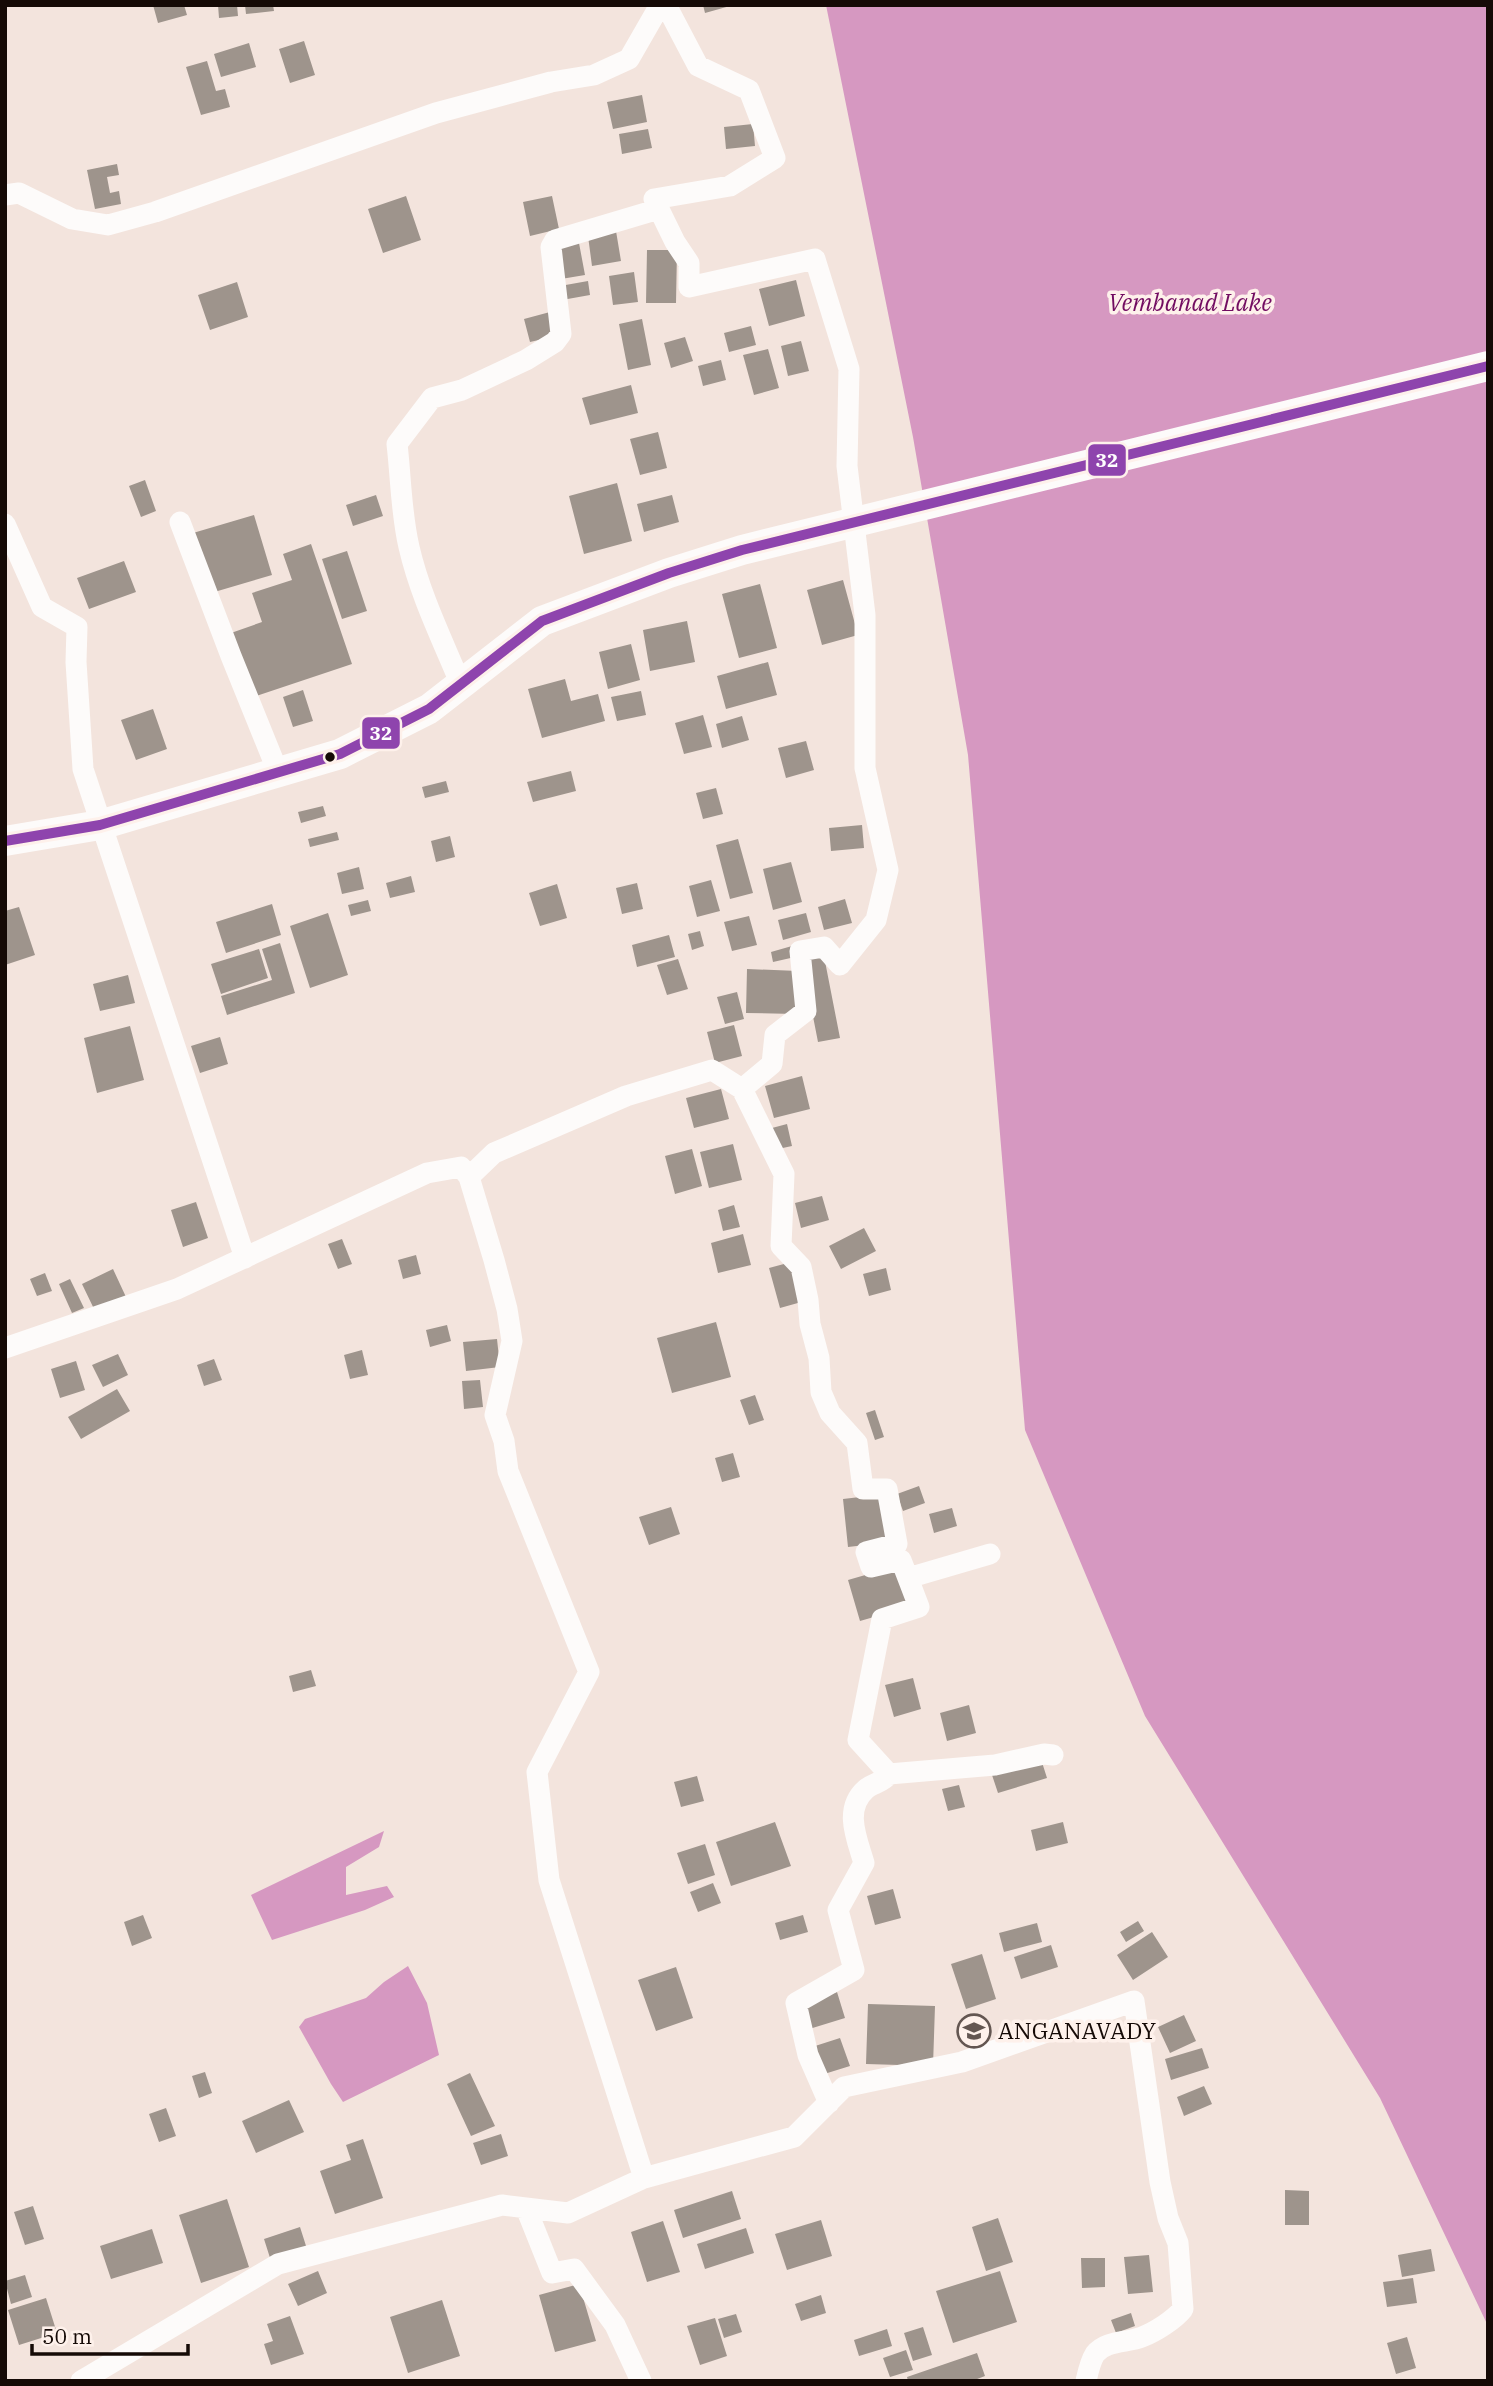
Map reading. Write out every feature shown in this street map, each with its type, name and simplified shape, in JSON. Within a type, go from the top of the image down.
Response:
[{"type":"main road","points":[[5,841],[100,825],[341,754],[429,709],[542,621],[668,573],[742,550],[1488,366]]},
{"type":"street","points":[[5,195],[19,193],[72,219],[108,225],[155,212],[436,113],[551,82],[594,75],[629,58],[660,5]]},
{"type":"street","points":[[666,5],[698,66],[749,90],[775,158],[730,186],[654,199],[675,242],[689,262],[689,286],[815,259],[849,369],[847,466],[865,615],[865,768],[888,870],[876,920],[840,965],[824,947],[800,951],[806,1011],[775,1035],[772,1064],[742,1089]]},
{"type":"street","points":[[461,685],[422,594],[409,548],[397,444],[432,398],[462,390],[526,360],[555,342],[561,334],[551,247],[555,240],[659,209]]},
{"type":"street","points":[[180,522],[278,772]]},
{"type":"street","points":[[5,524],[42,607],[77,627],[76,662],[83,769],[245,1258]]},
{"type":"street","points":[[469,1177],[494,1153],[626,1096],[712,1070],[742,1089],[784,1174],[781,1246],[801,1268],[810,1324],[819,1358],[821,1392],[830,1413],[857,1443],[863,1489],[887,1489],[897,1544],[866,1552],[872,1567],[901,1560],[919,1606],[881,1619],[858,1740],[889,1774]]},
{"type":"street","points":[[5,1348],[177,1289],[427,1173],[461,1167],[469,1177],[507,1308],[512,1341],[495,1415],[508,1471],[589,1672],[537,1772],[549,1880],[621,2113],[644,2178]]},
{"type":"street","points":[[908,1578],[990,1554]]},
{"type":"street","points":[[889,1774],[995,1765],[1044,1754],[1053,1755]]},
{"type":"street","points":[[829,2103],[808,2054],[796,2003],[855,1970],[838,1910],[864,1863],[851,1820],[857,1800],[866,1788],[886,1779],[889,1774]]},
{"type":"street","points":[[81,2381],[278,2264],[502,2205],[568,2213],[644,2178],[794,2137],[845,2087],[962,2062],[1134,2001],[1160,2182],[1168,2218],[1178,2243],[1183,2309],[1178,2316],[1142,2337],[1109,2344],[1097,2352],[1089,2367],[1086,2381]]},
{"type":"street","points":[[526,2208],[552,2273],[574,2269],[615,2325],[641,2381]]},
{"type":"water","name":"Vembanad Lake","points":[[826,5],[1488,5],[1488,2326],[1380,2098],[1145,1716],[1025,1430],[968,755],[913,437]]},
{"type":"water","points":[[384,1831],[379,1847],[346,1867],[346,1895],[387,1886],[394,1897],[365,1910],[272,1940],[251,1895]]},
{"type":"water","points":[[408,1966],[427,2003],[439,2055],[343,2102],[299,2027],[305,2019],[366,1998]]},
{"type":"building","points":[[153,5],[184,5],[187,15],[158,23]]},
{"type":"building","points":[[218,5],[237,5],[238,16],[219,18]]},
{"type":"building","points":[[245,5],[273,5],[274,11],[246,14]]},
{"type":"building","points":[[703,5],[729,5],[730,6],[705,13]]},
{"type":"building","points":[[304,41],[315,75],[290,83],[279,49]]},
{"type":"building","points":[[249,43],[256,67],[221,77],[214,54]]},
{"type":"building","points":[[207,61],[216,91],[225,89],[230,107],[201,115],[186,67]]},
{"type":"building","points":[[642,95],[647,122],[613,129],[607,102]]},
{"type":"building","points":[[753,124],[755,146],[726,149],[724,127]]},
{"type":"building","points":[[648,129],[652,148],[622,154],[619,134]]},
{"type":"building","points":[[117,164],[119,175],[107,177],[110,193],[119,191],[121,204],[95,209],[87,170]]},
{"type":"building","points":[[406,196],[421,240],[383,253],[368,209]]},
{"type":"building","points":[[552,196],[559,229],[530,236],[523,202]]},
{"type":"building","points":[[616,231],[621,261],[592,266],[588,236]]},
{"type":"building","points":[[579,243],[585,275],[561,279],[555,248]]},
{"type":"building","points":[[647,250],[677,250],[676,303],[646,303]]},
{"type":"building","points":[[634,272],[638,302],[613,305],[609,276]]},
{"type":"building","points":[[796,280],[805,316],[769,326],[759,289]]},
{"type":"building","points":[[588,281],[590,295],[562,300],[560,286]]},
{"type":"building","points":[[237,282],[248,317],[210,330],[198,295]]},
{"type":"building","points":[[550,312],[556,336],[530,342],[524,319]]},
{"type":"building","points":[[642,319],[651,365],[628,370],[619,324]]},
{"type":"building","points":[[751,326],[756,345],[729,352],[724,333]]},
{"type":"building","points":[[685,337],[693,361],[671,368],[664,343]]},
{"type":"building","points":[[801,341],[809,371],[788,376],[781,346]]},
{"type":"building","points":[[768,349],[779,388],[754,395],[743,355]]},
{"type":"building","points":[[721,360],[726,380],[703,386],[698,366]]},
{"type":"building","points":[[631,385],[638,413],[590,425],[582,398]]},
{"type":"building","points":[[658,432],[667,468],[640,475],[630,439]]},
{"type":"building","points":[[145,480],[156,511],[141,517],[129,486]]},
{"type":"building","points":[[617,483],[632,541],[584,554],[569,496]]},
{"type":"building","points":[[376,495],[383,516],[353,526],[346,505]]},
{"type":"building","points":[[672,495],[679,522],[644,532],[637,504]]},
{"type":"building","points":[[254,515],[272,575],[211,593],[193,533]]},
{"type":"building","points":[[311,544],[352,664],[253,697],[231,633],[262,622],[252,593],[292,580],[283,554]]},
{"type":"building","points":[[347,551],[367,611],[342,619],[322,559]]},
{"type":"building","points":[[124,561],[136,592],[89,609],[77,578]]},
{"type":"building","points":[[843,580],[858,635],[822,645],[807,590]]},
{"type":"building","points":[[760,584],[777,648],[739,658],[722,594]]},
{"type":"building","points":[[687,621],[695,662],[650,671],[643,630]]},
{"type":"building","points":[[631,644],[640,680],[608,689],[599,652]]},
{"type":"building","points":[[768,662],[777,695],[726,709],[717,676]]},
{"type":"building","points":[[565,679],[571,701],[598,694],[605,721],[542,738],[528,689]]},
{"type":"building","points":[[303,690],[313,721],[293,727],[283,697]]},
{"type":"building","points":[[641,691],[646,715],[617,721],[611,697]]},
{"type":"building","points":[[153,709],[167,749],[136,760],[121,720]]},
{"type":"building","points":[[703,715],[712,747],[684,754],[675,723]]},
{"type":"building","points":[[742,716],[749,740],[722,748],[716,724]]},
{"type":"building","points":[[806,741],[814,770],[786,778],[778,748]]},
{"type":"building","points":[[571,771],[576,791],[533,802],[527,782]]},
{"type":"building","points":[[446,781],[449,792],[425,798],[422,787]]},
{"type":"building","points":[[716,788],[723,814],[703,819],[696,793]]},
{"type":"building","points":[[323,806],[326,816],[301,823],[298,812]]},
{"type":"building","points":[[862,825],[864,848],[831,851],[829,828]]},
{"type":"building","points":[[337,832],[339,840],[310,847],[308,839]]},
{"type":"building","points":[[450,836],[455,857],[436,862],[431,841]]},
{"type":"building","points":[[738,839],[753,893],[730,899],[716,845]]},
{"type":"building","points":[[791,862],[802,902],[773,910],[763,869]]},
{"type":"building","points":[[359,867],[364,889],[342,894],[337,873]]},
{"type":"building","points":[[411,876],[415,892],[390,898],[386,883]]},
{"type":"building","points":[[711,880],[720,911],[697,917],[689,886]]},
{"type":"building","points":[[637,883],[643,909],[622,914],[616,888]]},
{"type":"building","points":[[557,884],[567,918],[540,926],[529,893]]},
{"type":"building","points":[[845,899],[852,923],[824,930],[818,907]]},
{"type":"building","points":[[368,900],[371,911],[351,916],[348,905]]},
{"type":"building","points":[[272,904],[281,935],[226,953],[216,922]]},
{"type":"building","points":[[19,907],[35,955],[5,965],[5,911]]},
{"type":"building","points":[[328,913],[348,975],[310,988],[290,926]]},
{"type":"building","points":[[806,913],[811,932],[783,940],[778,920]]},
{"type":"building","points":[[749,916],[757,945],[732,951],[724,922]]},
{"type":"building","points":[[700,931],[704,946],[692,950],[688,934]]},
{"type":"building","points":[[669,935],[675,957],[637,967],[632,945]]},
{"type":"building","points":[[280,943],[295,993],[227,1015],[221,996],[272,980],[262,949]]},
{"type":"building","points":[[792,946],[795,957],[773,962],[771,952]]},
{"type":"building","points":[[259,949],[268,978],[221,994],[211,964]]},
{"type":"building","points":[[823,951],[840,1038],[818,1042],[801,955]]},
{"type":"building","points":[[678,959],[688,989],[667,995],[657,965]]},
{"type":"building","points":[[747,969],[798,971],[796,1014],[746,1013]]},
{"type":"building","points":[[128,975],[135,1003],[100,1011],[93,984]]},
{"type":"building","points":[[737,992],[744,1019],[725,1024],[717,997]]},
{"type":"building","points":[[734,1025],[742,1056],[715,1063],[707,1032]]},
{"type":"building","points":[[130,1026],[144,1080],[97,1093],[84,1038]]},
{"type":"building","points":[[220,1037],[228,1064],[200,1073],[191,1046]]},
{"type":"building","points":[[802,1076],[810,1109],[774,1118],[765,1086]]},
{"type":"building","points":[[721,1089],[729,1119],[694,1128],[686,1098]]},
{"type":"building","points":[[787,1124],[792,1146],[778,1149],[772,1128]]},
{"type":"building","points":[[733,1144],[742,1180],[709,1188],[700,1152]]},
{"type":"building","points":[[692,1149],[702,1186],[675,1194],[665,1156]]},
{"type":"building","points":[[822,1196],[829,1220],[801,1228],[795,1203]]},
{"type":"building","points":[[196,1202],[208,1238],[183,1247],[171,1210]]},
{"type":"building","points":[[734,1205],[740,1227],[723,1231],[718,1210]]},
{"type":"building","points":[[864,1228],[876,1251],[841,1269],[829,1246]]},
{"type":"building","points":[[743,1234],[751,1265],[718,1273],[711,1243]]},
{"type":"building","points":[[342,1239],[352,1264],[338,1269],[328,1244]]},
{"type":"building","points":[[416,1255],[421,1274],[403,1279],[398,1260]]},
{"type":"building","points":[[795,1261],[805,1301],[780,1308],[769,1268]]},
{"type":"building","points":[[886,1268],[891,1290],[869,1296],[863,1274]]},
{"type":"building","points":[[113,1269],[126,1297],[95,1311],[82,1284]]},
{"type":"building","points":[[45,1273],[52,1291],[37,1296],[30,1279]]},
{"type":"building","points":[[70,1279],[84,1308],[72,1313],[59,1284]]},
{"type":"building","points":[[716,1322],[731,1377],[672,1393],[657,1338]]},
{"type":"building","points":[[447,1325],[451,1341],[430,1347],[426,1330]]},
{"type":"building","points":[[497,1339],[500,1367],[466,1371],[463,1342]]},
{"type":"building","points":[[362,1350],[368,1375],[350,1379],[344,1355]]},
{"type":"building","points":[[118,1354],[128,1375],[103,1387],[92,1365]]},
{"type":"building","points":[[214,1359],[222,1380],[204,1386],[197,1365]]},
{"type":"building","points":[[76,1361],[85,1390],[60,1398],[51,1369]]},
{"type":"building","points":[[480,1380],[483,1407],[464,1409],[462,1381]]},
{"type":"building","points":[[117,1389],[130,1411],[81,1439],[68,1417]]},
{"type":"building","points":[[755,1395],[764,1420],[749,1425],[740,1400]]},
{"type":"building","points":[[875,1410],[884,1437],[875,1440],[866,1413]]},
{"type":"building","points":[[733,1453],[740,1477],[722,1482],[715,1458]]},
{"type":"building","points":[[919,1486],[925,1503],[903,1511],[897,1494]]},
{"type":"building","points":[[886,1494],[891,1542],[848,1547],[843,1499]]},
{"type":"building","points":[[671,1507],[680,1534],[649,1545],[639,1517]]},
{"type":"building","points":[[952,1508],[957,1526],[934,1533],[929,1514]]},
{"type":"building","points":[[900,1565],[912,1606],[860,1621],[848,1580]]},
{"type":"building","points":[[311,1670],[316,1686],[293,1692],[289,1676]]},
{"type":"building","points":[[913,1678],[921,1709],[894,1717],[885,1685]]},
{"type":"building","points":[[969,1705],[976,1733],[947,1741],[940,1713]]},
{"type":"building","points":[[1040,1756],[1047,1778],[998,1793],[991,1772]]},
{"type":"building","points":[[697,1776],[704,1801],[681,1807],[674,1782]]},
{"type":"building","points":[[959,1785],[965,1807],[948,1811],[942,1789]]},
{"type":"building","points":[[775,1822],[791,1866],[731,1886],[716,1842]]},
{"type":"building","points":[[1063,1822],[1068,1843],[1036,1851],[1031,1830]]},
{"type":"building","points":[[705,1844],[715,1875],[688,1884],[677,1853]]},
{"type":"building","points":[[713,1883],[721,1903],[698,1912],[690,1892]]},
{"type":"building","points":[[893,1889],[901,1918],[875,1925],[867,1896]]},
{"type":"building","points":[[143,1915],[152,1938],[132,1946],[124,1922]]},
{"type":"building","points":[[803,1915],[808,1932],[780,1940],[775,1923]]},
{"type":"building","points":[[1138,1921],[1144,1931],[1126,1942],[1120,1932]]},
{"type":"building","points":[[1037,1923],[1042,1942],[1004,1952],[999,1933]]},
{"type":"building","points":[[1152,1932],[1168,1957],[1133,1980],[1117,1955]]},
{"type":"building","points":[[1051,1945],[1058,1967],[1021,1979],[1014,1957]]},
{"type":"building","points":[[982,1954],[996,1999],[966,2009],[951,1964]]},
{"type":"building","points":[[676,1967],[693,2018],[656,2031],[638,1980]]},
{"type":"building","points":[[837,1992],[845,2018],[806,2030],[798,2005]]},
{"type":"building","points":[[868,2004],[935,2006],[933,2066],[866,2064]]},
{"type":"building","points":[[1184,2015],[1196,2041],[1170,2053],[1158,2027]]},
{"type":"building","points":[[840,2038],[850,2066],[821,2075],[812,2047]]},
{"type":"building","points":[[1202,2048],[1209,2068],[1171,2080],[1165,2059]]},
{"type":"building","points":[[205,2072],[212,2093],[199,2098],[192,2076]]},
{"type":"building","points":[[470,2073],[495,2126],[471,2136],[447,2084]]},
{"type":"building","points":[[1204,2086],[1212,2104],[1184,2116],[1177,2097]]},
{"type":"building","points":[[289,2100],[304,2132],[256,2153],[242,2121]]},
{"type":"building","points":[[166,2108],[176,2136],[159,2142],[149,2114]]},
{"type":"building","points":[[501,2134],[508,2156],[481,2165],[473,2143]]},
{"type":"building","points":[[363,2139],[383,2198],[335,2214],[320,2171],[351,2160],[346,2145]]},
{"type":"building","points":[[1285,2190],[1309,2191],[1309,2225],[1285,2225]]},
{"type":"building","points":[[732,2191],[741,2219],[683,2238],[674,2210]]},
{"type":"building","points":[[227,2199],[249,2267],[201,2283],[179,2215]]},
{"type":"building","points":[[33,2206],[44,2239],[25,2245],[14,2212]]},
{"type":"building","points":[[998,2218],[1013,2262],[986,2271],[972,2227]]},
{"type":"building","points":[[821,2220],[832,2256],[787,2270],[775,2234]]},
{"type":"building","points":[[663,2221],[680,2272],[647,2282],[631,2232]]},
{"type":"building","points":[[300,2227],[307,2249],[271,2261],[264,2239]]},
{"type":"building","points":[[746,2228],[754,2253],[705,2269],[697,2244]]},
{"type":"building","points":[[152,2229],[163,2263],[111,2279],[100,2246]]},
{"type":"building","points":[[1431,2249],[1435,2271],[1402,2277],[1398,2255]]},
{"type":"building","points":[[1149,2255],[1153,2292],[1128,2294],[1124,2257]]},
{"type":"building","points":[[1081,2258],[1105,2258],[1105,2287],[1082,2288]]},
{"type":"building","points":[[318,2271],[327,2293],[298,2306],[288,2284]]},
{"type":"building","points":[[1000,2271],[1017,2322],[953,2343],[936,2291]]},
{"type":"building","points":[[25,2275],[32,2297],[11,2304],[5,2281]]},
{"type":"building","points":[[1413,2278],[1417,2303],[1387,2307],[1383,2282]]},
{"type":"building","points":[[579,2284],[596,2341],[555,2352],[539,2295]]},
{"type":"building","points":[[821,2295],[826,2313],[801,2321],[795,2304]]},
{"type":"building","points":[[46,2298],[57,2333],[19,2345],[8,2310]]},
{"type":"building","points":[[442,2300],[460,2356],[408,2373],[390,2317]]},
{"type":"building","points":[[1131,2313],[1135,2326],[1116,2333],[1111,2320]]},
{"type":"building","points":[[736,2314],[742,2332],[724,2338],[718,2319]]},
{"type":"building","points":[[290,2316],[304,2354],[271,2365],[264,2344],[273,2341],[267,2324]]},
{"type":"building","points":[[715,2318],[727,2356],[700,2365],[687,2326]]},
{"type":"building","points":[[923,2327],[932,2355],[913,2361],[904,2333]]},
{"type":"building","points":[[887,2329],[892,2346],[859,2356],[854,2340]]},
{"type":"building","points":[[1407,2337],[1416,2368],[1396,2374],[1387,2343]]},
{"type":"building","points":[[906,2350],[913,2370],[890,2377],[883,2358]]},
{"type":"building","points":[[977,2353],[985,2376],[972,2381],[908,2381],[907,2377]]},
{"type":"transit line","name":"32","points":[[5,841],[100,825],[340,754],[429,709],[542,621],[669,573],[742,550],[1488,366]]},
{"type":"place","name":"ANGANAVADY","points":[[974,2031]]}]
